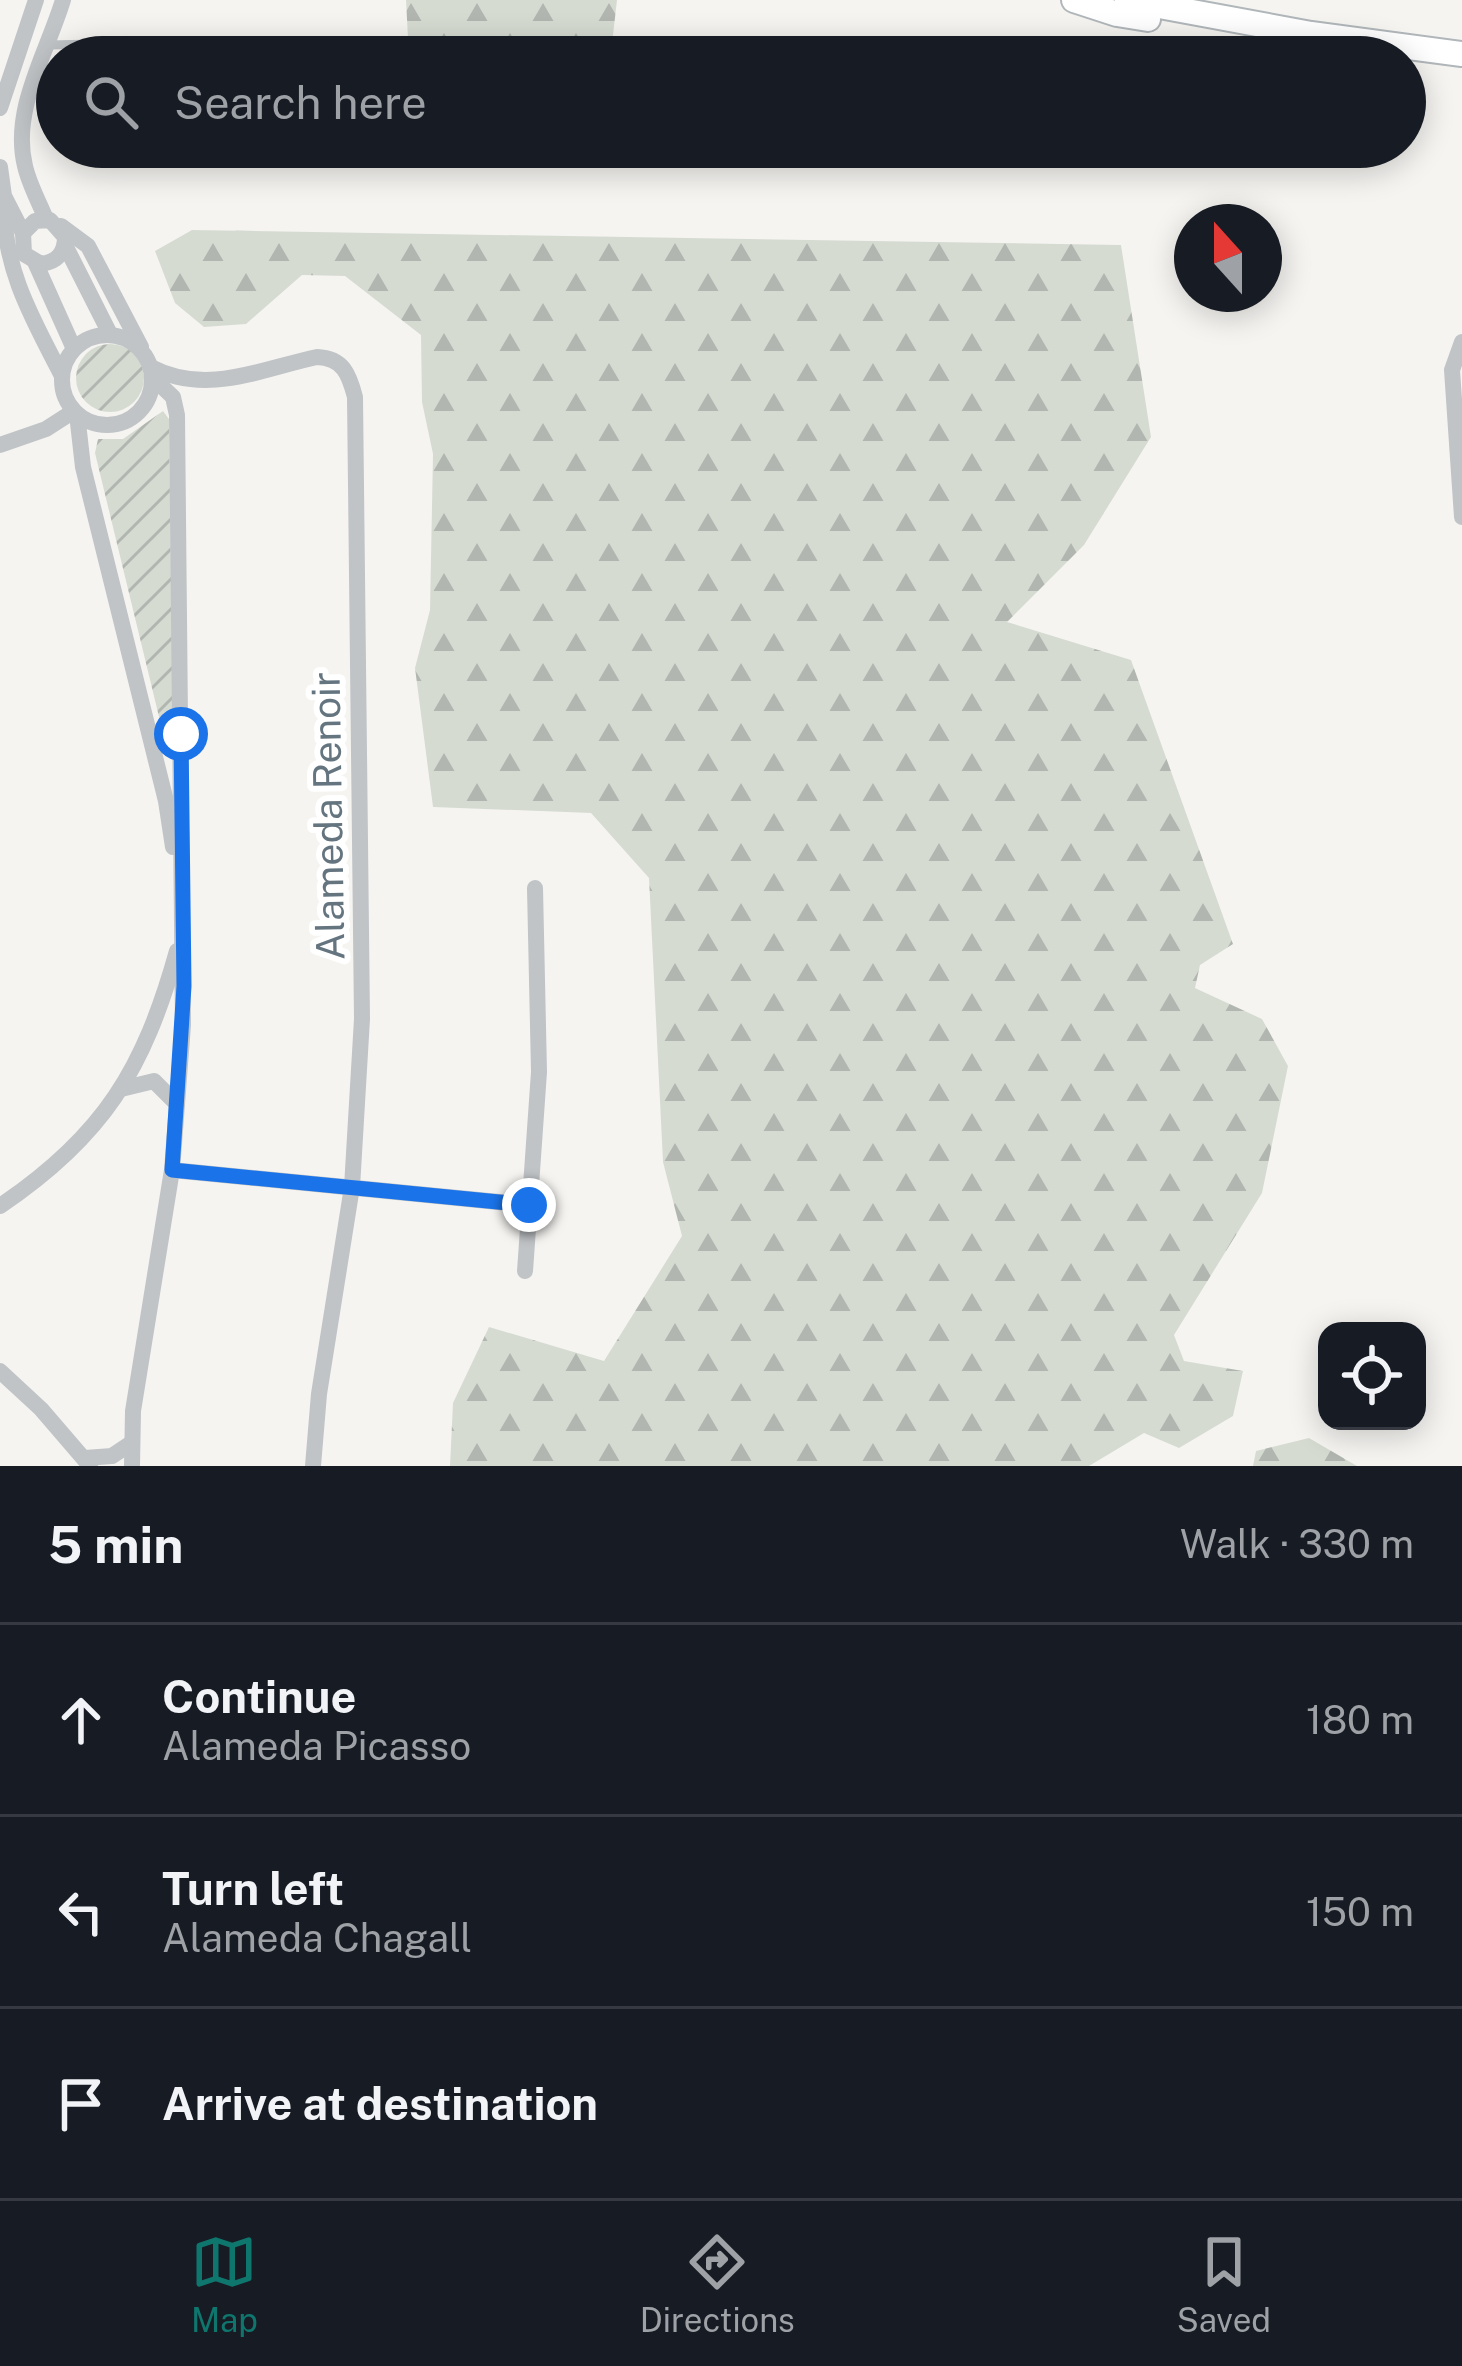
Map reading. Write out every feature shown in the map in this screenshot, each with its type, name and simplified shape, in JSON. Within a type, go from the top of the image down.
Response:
[{"type":"main road","points":[[1073,0],[1150,19],[1326,36]]},
{"type":"main road","points":[[1127,0],[1311,34]]},
{"type":"main road","points":[[1426,49],[1462,54]]},
{"type":"street","points":[[0,108],[35,0]]},
{"type":"street","points":[[52,36],[63,0]]},
{"type":"street","points":[[36,96],[21,135],[26,170],[48,220],[62,230],[110,334]]},
{"type":"street","points":[[0,166],[15,281],[61,374],[64,396],[92,423],[120,423],[143,407],[149,366],[88,245],[48,220],[35,221],[12,234]]},
{"type":"street","points":[[12,234],[35,262],[74,349]]},
{"type":"street","points":[[35,262],[54,261],[65,245]]},
{"type":"street","points":[[61,374],[74,349],[97,335],[110,334],[135,344],[173,397],[178,415],[184,1006],[172,1170],[130,1444],[132,1466]]},
{"type":"street","points":[[1462,342],[1452,370],[1462,518]]},
{"type":"street","name":"Alameda Renoir","points":[[149,366],[181,380],[212,382],[329,357],[346,369],[355,398],[363,951],[352,1187],[319,1394],[313,1466]]},
{"type":"street","points":[[0,445],[46,430],[76,412]]},
{"type":"street","points":[[76,412],[83,467],[166,801],[180,895]]},
{"type":"street","points":[[150,736],[164,742],[181,734]]},
{"type":"street","points":[[525,1271],[539,1072],[536,888]]},
{"type":"street","points":[[0,1206],[70,1152],[121,1089],[159,1010],[181,938]]},
{"type":"street","points":[[121,1089],[154,1081],[177,1104]]},
{"type":"street","points":[[172,1170],[529,1205]]},
{"type":"street","points":[[0,1371],[88,1462],[112,1456],[130,1444]]},
{"type":"green space","points":[[406,0],[617,0],[613,36],[408,36]]},
{"type":"green space","points":[[192,230],[1121,245],[1151,437],[1084,545],[1007,622],[1131,660],[1233,944],[1200,965],[1195,988],[1262,1019],[1288,1066],[1262,1193],[1174,1335],[1184,1361],[1243,1371],[1233,1416],[1179,1448],[1144,1433],[1089,1466],[450,1466],[453,1403],[489,1327],[604,1361],[682,1236],[663,1162],[649,878],[591,813],[433,807],[415,668],[430,610],[433,454],[422,402],[421,335],[345,276],[302,275],[246,324],[204,327],[175,303],[155,251]]},
{"type":"green space","points":[[110,344],[134,354],[144,378],[134,402],[110,412],[86,402],[76,378],[86,354]]},
{"type":"green space","points":[[163,411],[169,419],[173,727],[166,729],[161,725],[95,453],[98,439],[123,439]]},
{"type":"green space","points":[[1309,1438],[1357,1466],[1253,1466],[1256,1451]]},
{"type":"route","points":[[181,734],[184,986],[172,1170],[529,1205]]}]
